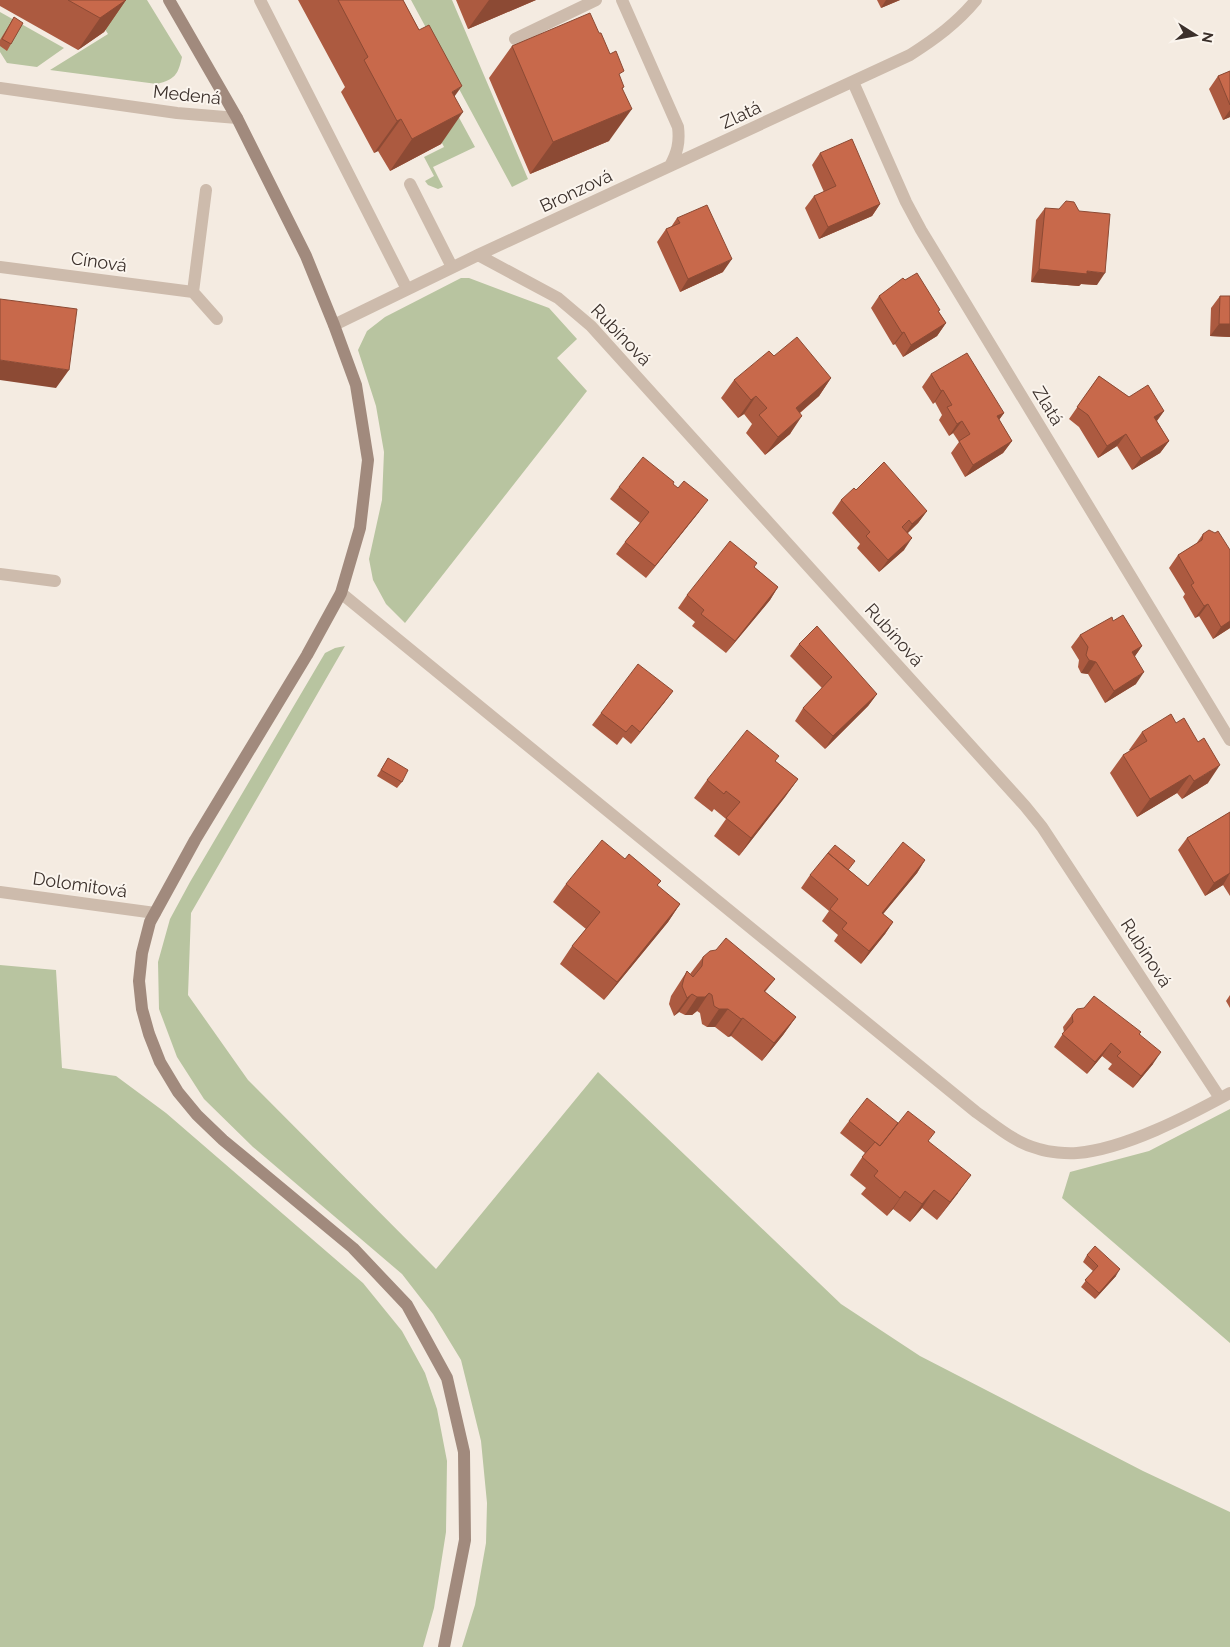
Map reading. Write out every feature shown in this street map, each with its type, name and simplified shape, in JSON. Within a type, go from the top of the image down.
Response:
[{"type":"street","name":"Medená","points":[[169,0],[236,118]]},
{"type":"street","points":[[260,0],[407,289]]},
{"type":"street","points":[[515,39],[596,0]]},
{"type":"street","points":[[622,0],[678,127],[680,138],[678,152],[670,166]]},
{"type":"street","name":"Zlatá","points":[[670,166],[910,55],[957,21],[976,0]]},
{"type":"street","name":"Zlatá","points":[[853,82],[906,202],[921,230],[1230,740]]},
{"type":"street","name":"Medená","points":[[0,88],[177,113],[236,118]]},
{"type":"street","points":[[236,118],[306,256],[334,325],[356,385],[368,460],[360,528],[341,593],[307,655],[195,840],[150,922],[142,953],[139,980],[142,1009],[160,1062],[178,1092],[197,1115],[223,1140],[353,1248],[407,1305],[447,1378],[464,1452],[465,1540],[444,1647]]},
{"type":"street","name":"Bronzová","points":[[334,325],[452,267],[670,166]]},
{"type":"street","points":[[410,184],[452,267]]},
{"type":"street","points":[[206,190],[193,292],[217,319]]},
{"type":"street","name":"Rubínová","points":[[341,593],[961,1100],[1009,1136],[1039,1149],[1075,1154],[1110,1148],[1165,1126],[1225,1095],[1042,827],[1025,806],[591,326],[558,298],[478,255]]},
{"type":"street","name":"Cínová","points":[[0,267],[193,292]]},
{"type":"street","points":[[0,574],[55,581]]},
{"type":"street","name":"Dolomitová","points":[[0,892],[155,913]]},
{"type":"green space","points":[[94,0],[147,0],[182,57],[175,75],[157,84],[50,70],[108,34],[92,9]]},
{"type":"green space","points":[[395,0],[475,147],[433,167],[443,187],[438,189],[428,185],[425,181],[434,176],[424,157],[444,147],[433,125]]},
{"type":"green space","points":[[411,0],[452,0],[528,179],[512,187]]},
{"type":"green space","points":[[0,12],[64,48],[37,67],[7,63],[0,52]]},
{"type":"green space","points":[[461,278],[469,278],[549,308],[577,339],[557,358],[587,391],[405,623],[386,604],[373,580],[369,559],[382,500],[384,452],[376,406],[358,350],[367,331],[385,317]]},
{"type":"green space","points":[[345,646],[191,913],[188,995],[248,1080],[436,1269],[598,1072],[841,1304],[920,1356],[1143,1471],[1230,1512],[1230,1647],[462,1647],[475,1605],[486,1543],[487,1503],[481,1441],[461,1360],[433,1314],[402,1274],[253,1147],[204,1099],[177,1057],[159,1009],[158,962],[170,919],[325,653]]},
{"type":"green space","points":[[0,965],[56,970],[62,1068],[116,1076],[166,1113],[363,1283],[402,1331],[425,1373],[437,1409],[447,1461],[446,1532],[434,1608],[423,1647],[0,1647]]},
{"type":"green space","points":[[1230,1109],[1230,1343],[1062,1198],[1070,1172],[1149,1151]]},
{"type":"building","points":[[68,0],[126,0],[100,18]]},
{"type":"building","points":[[338,0],[403,0],[419,30],[429,25],[462,86],[452,92],[463,112],[412,139],[401,119],[397,121],[364,60],[368,57]]},
{"type":"building","points":[[590,13],[610,54],[616,51],[624,71],[619,74],[624,87],[622,88],[632,109],[553,142],[512,46]]},
{"type":"building","points":[[14,17],[23,23],[11,44],[2,39]]},
{"type":"building","points":[[1230,71],[1230,105],[1218,76]]},
{"type":"building","points":[[852,139],[880,204],[828,227],[814,196],[836,186],[820,153]]},
{"type":"building","points":[[1066,201],[1074,202],[1079,211],[1110,214],[1105,273],[1087,271],[1087,274],[1039,269],[1045,208],[1059,209]]},
{"type":"building","points":[[707,205],[732,259],[688,279],[666,229],[680,223],[677,218]]},
{"type":"building","points":[[917,273],[946,323],[911,345],[879,296],[903,278],[905,280]]},
{"type":"building","points":[[1220,296],[1230,296],[1230,324],[1219,324]]},
{"type":"building","points":[[0,299],[77,309],[69,370],[0,360]]},
{"type":"building","points":[[797,337],[831,378],[796,408],[802,416],[778,437],[759,415],[767,408],[756,396],[751,400],[734,380],[769,351],[774,356]]},
{"type":"building","points":[[967,353],[1004,413],[997,416],[1012,441],[973,465],[959,441],[970,434],[962,421],[957,424],[947,407],[952,405],[931,374]]},
{"type":"building","points":[[1099,376],[1129,397],[1148,385],[1164,411],[1154,417],[1169,441],[1141,458],[1126,434],[1107,446],[1088,415],[1077,407]]},
{"type":"building","points":[[643,457],[674,482],[673,484],[678,488],[684,481],[708,500],[655,566],[625,542],[649,512],[619,487]]},
{"type":"building","points":[[884,462],[927,511],[912,524],[909,520],[902,527],[912,538],[888,560],[866,536],[870,532],[841,500],[854,488],[856,490]]},
{"type":"building","points":[[1209,530],[1215,533],[1218,531],[1230,550],[1230,621],[1221,627],[1208,604],[1204,606],[1191,585],[1194,583],[1178,555],[1202,540],[1203,534]]},
{"type":"building","points":[[730,541],[757,563],[754,567],[778,587],[735,641],[701,614],[704,610],[687,595]]},
{"type":"building","points":[[1123,615],[1142,646],[1132,652],[1144,672],[1114,691],[1096,662],[1089,660],[1086,655],[1088,647],[1080,635],[1112,617],[1113,621]]},
{"type":"building","points":[[817,626],[877,694],[833,736],[803,708],[832,677],[799,644]]},
{"type":"building","points":[[638,664],[673,691],[640,732],[632,725],[626,732],[601,713]]},
{"type":"building","points":[[1171,714],[1176,723],[1184,718],[1198,742],[1204,738],[1220,765],[1194,781],[1190,775],[1150,799],[1123,755],[1147,741],[1142,732]]},
{"type":"building","points":[[747,730],[779,756],[775,761],[798,779],[751,838],[726,818],[740,802],[726,791],[724,794],[707,780]]},
{"type":"building","points":[[388,758],[408,770],[402,782],[381,770]]},
{"type":"building","points":[[1230,812],[1230,873],[1214,883],[1187,838]]},
{"type":"building","points":[[602,840],[625,859],[629,854],[661,881],[657,885],[680,904],[617,982],[572,946],[600,912],[566,884]]},
{"type":"building","points":[[903,842],[925,860],[882,913],[893,922],[869,951],[842,929],[847,923],[830,909],[838,899],[810,875],[828,853],[868,886]]},
{"type":"building","points":[[835,845],[855,861],[848,870],[828,853]]},
{"type":"building","points":[[726,938],[775,979],[764,991],[796,1017],[774,1043],[743,1018],[741,1019],[728,1009],[719,1009],[714,1006],[712,995],[709,993],[705,997],[697,997],[692,994],[687,998],[682,986],[687,971],[693,977],[702,966],[703,957],[710,951],[716,950]]},
{"type":"building","points":[[1094,996],[1141,1032],[1139,1034],[1161,1052],[1141,1076],[1117,1056],[1121,1052],[1111,1043],[1095,1062],[1062,1034],[1073,1022],[1072,1015],[1077,1009],[1084,1008]]},
{"type":"building","points":[[867,1098],[898,1123],[880,1146],[849,1121]]},
{"type":"building","points":[[908,1111],[935,1132],[928,1141],[971,1175],[950,1202],[934,1190],[922,1204],[905,1191],[900,1198],[874,1176],[878,1171],[862,1157],[875,1142],[880,1146]]},
{"type":"building","points":[[1095,1246],[1120,1269],[1099,1293],[1085,1280],[1098,1266],[1087,1255]]}]
